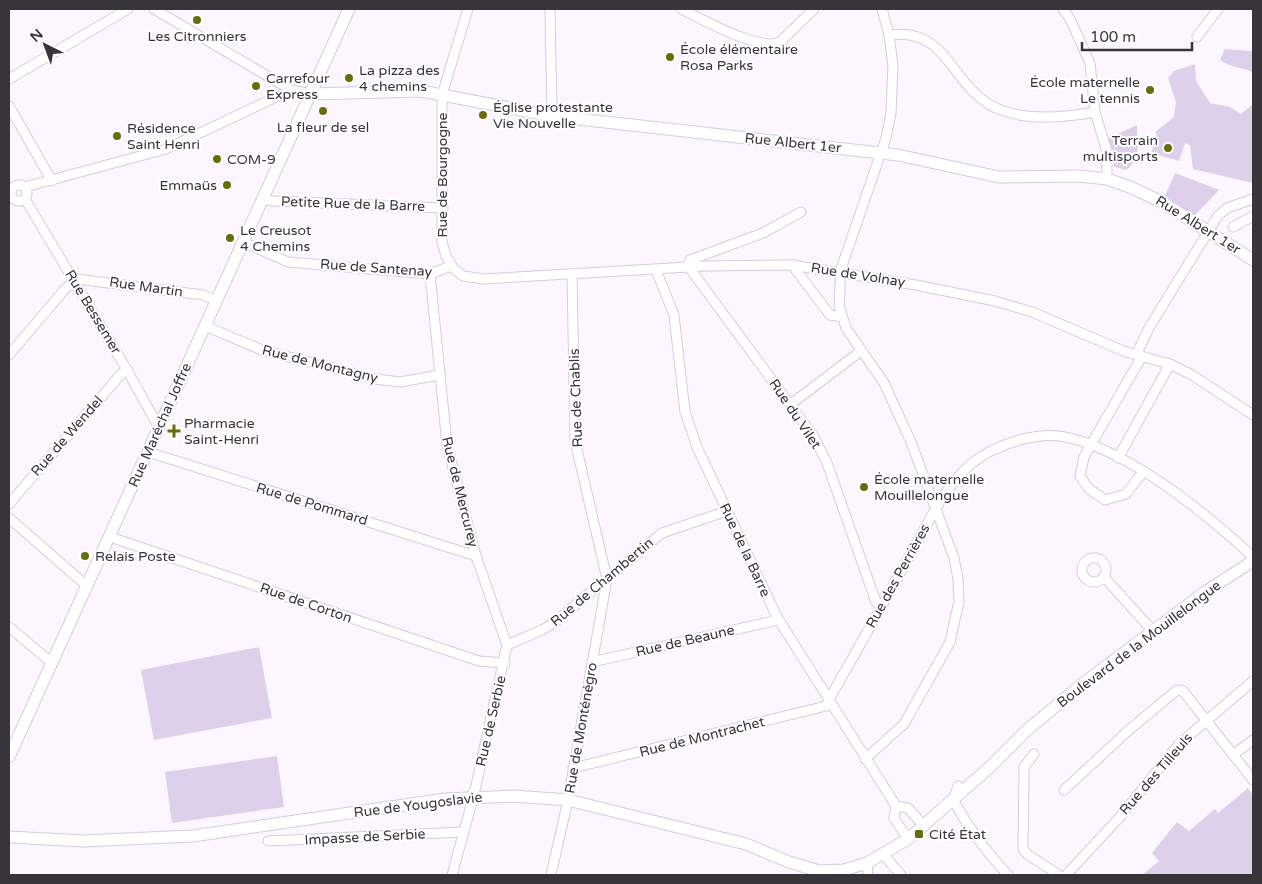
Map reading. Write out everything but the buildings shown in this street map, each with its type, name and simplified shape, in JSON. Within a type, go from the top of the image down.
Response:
[{"type":"main road","name":"Rue Maréchal Joffre","points":[[9,757],[348,9]]},
{"type":"main road","name":"Rue Albert 1er","points":[[311,94],[413,90],[552,116],[880,153],[998,177],[1080,176],[1107,179],[1160,201],[1253,260]]},
{"type":"main road","name":"Boulevard de la Mouillelongue","points":[[818,873],[844,870],[867,863],[883,854],[921,823],[958,786],[1008,742],[1027,730],[1152,630],[1253,559]]},
{"type":"main road","name":"Boulevard de la Mouillelongue","points":[[921,823],[953,800],[1009,750],[1027,730]]},
{"type":"main road","name":"Rue de Yougoslavie","points":[[9,837],[83,840],[193,836],[471,796],[513,796],[568,800],[746,844],[818,873]]},
{"type":"street","points":[[9,80],[128,9]]},
{"type":"street","points":[[154,9],[291,90],[311,94]]},
{"type":"street","name":"Rue de Bourgogne","points":[[451,266],[442,242],[442,95],[468,9]]},
{"type":"street","points":[[550,9],[552,116]]},
{"type":"street","points":[[681,9],[752,40],[774,45],[780,42],[808,11]]},
{"type":"street","points":[[865,759],[904,724],[950,642],[957,620],[958,579],[954,558],[911,442],[884,383],[846,328],[839,305],[840,272],[889,125],[893,99],[894,83],[889,35],[882,9]]},
{"type":"street","points":[[1063,9],[1070,19],[1090,63],[1095,112],[1107,152],[1107,179]]},
{"type":"street","points":[[1197,37],[1218,9]]},
{"type":"street","points":[[889,35],[910,34],[932,44],[947,58],[972,91],[988,104],[1004,111],[1022,115],[1047,116],[1095,112]]},
{"type":"street","points":[[25,187],[27,194],[17,202],[12,199],[10,194],[15,186],[25,187],[52,181],[180,144],[291,90]]},
{"type":"street","points":[[9,106],[52,181]]},
{"type":"street","name":"Petite Rue de la Barre","points":[[263,199],[272,201],[443,208]]},
{"type":"street","points":[[1143,472],[1126,494],[1105,500],[1088,488],[1080,476],[1084,456],[1092,445],[1139,356],[1148,328],[1221,212],[1253,199]]},
{"type":"street","name":"Rue Bessemer","points":[[17,202],[74,281],[157,424],[160,425]]},
{"type":"street","points":[[688,266],[690,260],[763,233],[801,212]]},
{"type":"street","points":[[1233,227],[1253,216]]},
{"type":"street","name":"Rue de Santenay","points":[[243,242],[288,262],[430,274],[451,266]]},
{"type":"street","points":[[792,265],[830,315],[842,317]]},
{"type":"street","name":"Rue de Volnay","points":[[451,266],[463,276],[471,278],[656,270],[688,266],[792,265],[840,272],[995,301],[1048,317],[1114,347],[1170,364],[1192,375],[1253,415]]},
{"type":"street","name":"Rue du Vilet","points":[[688,266],[814,436],[827,463],[876,602],[882,606]]},
{"type":"street","name":"Rue de la Barre","points":[[656,270],[674,315],[685,412],[690,430],[778,620],[896,806],[894,818],[906,836]]},
{"type":"street","name":"Rue de Mercurey","points":[[430,274],[447,445],[476,556],[507,645]]},
{"type":"street","name":"Rue de Chablis","points":[[572,274],[575,441],[607,579]]},
{"type":"street","name":"Rue Martin","points":[[74,281],[84,278],[203,295],[217,301]]},
{"type":"street","points":[[9,355],[74,281]]},
{"type":"street","name":"Rue de Montagny","points":[[205,326],[262,350],[376,379],[400,382],[439,375]]},
{"type":"street","points":[[790,404],[861,351]]},
{"type":"street","points":[[1118,458],[1170,364]]},
{"type":"street","name":"Rue de Wendel","points":[[9,504],[122,373],[127,370]]},
{"type":"street","name":"Rue des Perrières","points":[[829,703],[936,510],[970,464],[999,446],[1020,439],[1042,437],[1069,437],[1092,445],[1143,472],[1225,531],[1253,559]]},
{"type":"street","name":"Rue de Pommard","points":[[148,452],[476,556]]},
{"type":"street","name":"Rue de Chambertin","points":[[507,645],[547,628],[662,533],[727,511]]},
{"type":"street","points":[[9,518],[87,586]]},
{"type":"street","name":"Rue de Corton","points":[[110,536],[479,660],[505,662]]},
{"type":"street","points":[[1104,577],[1152,630]]},
{"type":"street","name":"Rue de Monténégro","points":[[551,875],[568,800],[607,579]]},
{"type":"street","name":"Rue de Beaune","points":[[592,662],[778,620]]},
{"type":"street","points":[[9,627],[52,663]]},
{"type":"street","name":"Rue de Serbie","points":[[452,875],[462,832],[472,802],[471,796],[475,790],[505,662],[507,645]]},
{"type":"street","name":"Rue des Tilleuls","points":[[1066,875],[1119,818],[1179,744],[1253,681]]},
{"type":"street","points":[[1064,790],[1129,730],[1177,690],[1183,691],[1253,780]]},
{"type":"street","name":"Rue de Montrachet","points":[[573,768],[829,703]]},
{"type":"street","points":[[1233,755],[1253,740]]},
{"type":"street","points":[[1034,754],[1024,767],[1024,849],[1027,854],[1059,875]]},
{"type":"street","points":[[958,786],[953,800],[989,855],[1008,875]]},
{"type":"street","name":"Rue de la Barre","points":[[896,806],[908,808],[921,823]]},
{"type":"street","name":"Impasse de Serbie","points":[[268,841],[462,832]]},
{"type":"street","points":[[883,854],[901,875]]},
{"type":"street","points":[[867,863],[868,875]]},
{"type":"shaded area","points":[[1225,49],[1253,51],[1253,73],[1220,60]]},
{"type":"shaded area","points":[[1195,64],[1196,81],[1210,103],[1230,107],[1241,114],[1253,104],[1253,183],[1193,169],[1190,145],[1185,143],[1179,161],[1151,153],[1157,135],[1155,132],[1174,117],[1176,102],[1168,78],[1174,71]]},
{"type":"shaded area","points":[[1137,125],[1137,156],[1126,170],[1114,167],[1114,154],[1108,138]]},
{"type":"shaded area","points":[[1175,173],[1219,190],[1194,216],[1165,196]]},
{"type":"shaded area","points":[[259,647],[272,718],[154,740],[141,670]]},
{"type":"shaded area","points":[[277,756],[284,807],[172,823],[165,772]]},
{"type":"shaded area","points":[[1248,788],[1253,795],[1253,875],[1142,875],[1159,861],[1152,853],[1177,822],[1189,831],[1215,809],[1218,813]]},
{"type":"place","name":"Les Citronniers","points":[[197,20]]},
{"type":"place","name":"École élémentaire Rosa Parks","points":[[670,57]]},
{"type":"place","name":"La pizza des 4 chemins","points":[[349,78]]},
{"type":"place","name":"Carrefour Express","points":[[256,86]]},
{"type":"place","name":"École maternelle Le tennis","points":[[1150,90]]},
{"type":"place","name":"La fleur de sel","points":[[323,111]]},
{"type":"place","name":"Église protestante Vie Nouvelle","points":[[483,115]]},
{"type":"place","name":"Résidence Saint Henri","points":[[117,136]]},
{"type":"place","name":"Terrain multisports","points":[[1168,148]]},
{"type":"place","name":"COM-9","points":[[217,159]]},
{"type":"place","name":"Emmaüs","points":[[227,185]]},
{"type":"place","name":"Le Creusot 4 Chemins","points":[[230,238]]},
{"type":"place","name":"Pharmacie Saint-Henri","points":[[174,431]]},
{"type":"place","name":"École maternelle Mouillelongue","points":[[864,487]]},
{"type":"place","name":"Relais Poste","points":[[85,556]]},
{"type":"place","name":"Cité État","points":[[919,834]]}]
